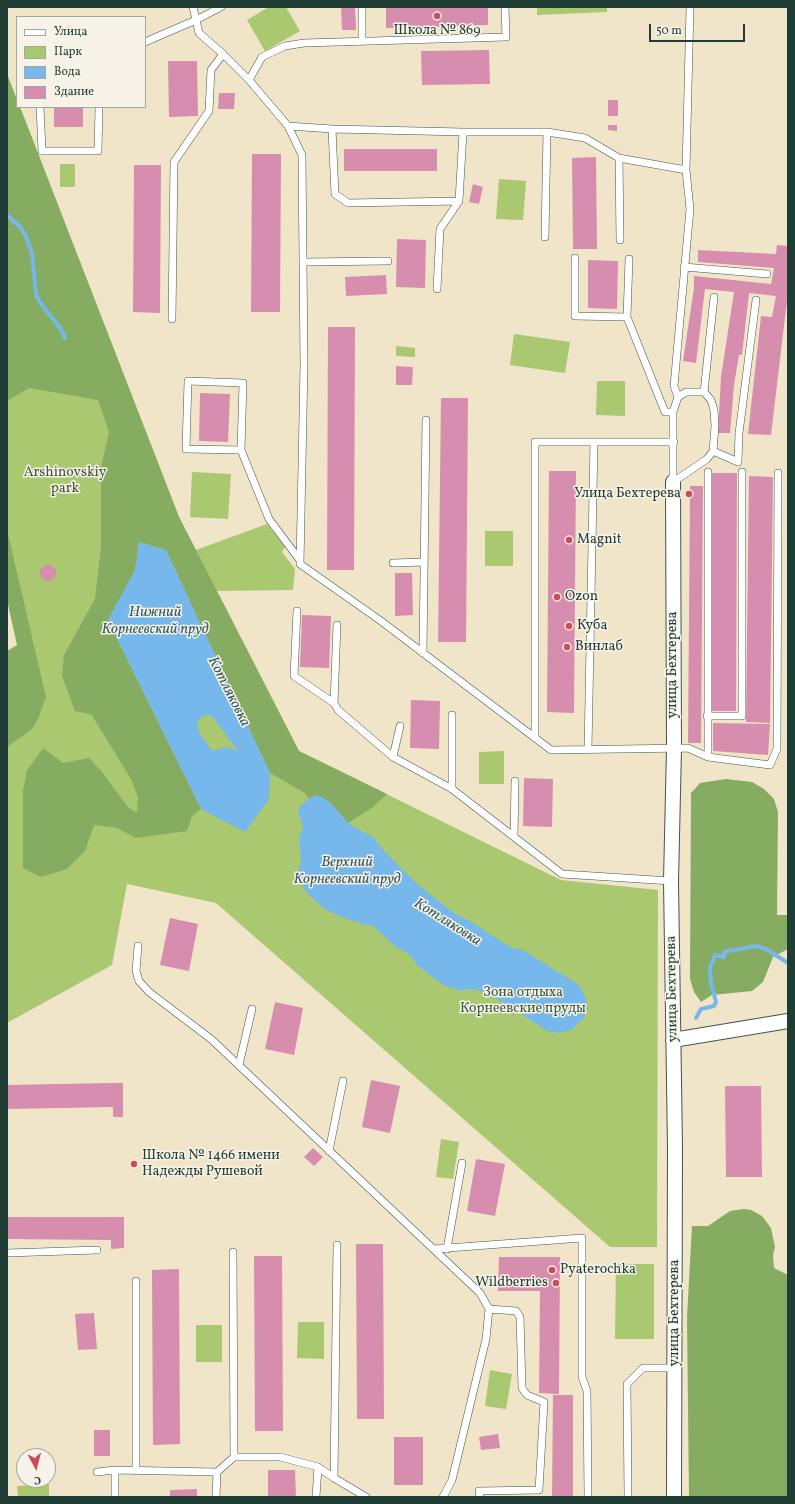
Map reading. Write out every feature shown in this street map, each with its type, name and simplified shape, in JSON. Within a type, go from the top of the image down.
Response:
[{"type":"street","name":"улица Бехтерева","points":[[673,482],[674,748],[671,881],[673,1040],[674,1497]]},
{"type":"street","points":[[673,1040],[788,1021]]},
{"type":"lane","points":[[193,7],[199,33],[249,80],[288,126],[302,155],[304,366],[300,564],[424,653],[551,750],[688,748],[708,757],[770,765],[777,749],[778,473]]},
{"type":"lane","points":[[146,42],[196,20],[221,7]]},
{"type":"lane","points":[[362,7],[362,41]]},
{"type":"lane","points":[[249,80],[262,57],[285,46],[311,42],[506,37],[505,7]]},
{"type":"lane","points":[[673,482],[673,412],[678,396],[674,386],[690,209],[686,170],[690,7]]},
{"type":"lane","points":[[172,319],[174,162],[209,111],[211,70],[223,54]]},
{"type":"lane","points":[[40,108],[42,151],[98,151],[99,108]]},
{"type":"lane","points":[[288,126],[332,129],[547,132],[585,138],[619,158],[686,170]]},
{"type":"lane","points":[[332,129],[336,194],[348,203],[459,202]]},
{"type":"lane","points":[[437,289],[440,229],[459,202],[463,132]]},
{"type":"lane","points":[[544,237],[547,132]]},
{"type":"lane","points":[[619,158],[620,240]]},
{"type":"lane","points":[[575,258],[575,316],[627,317]]},
{"type":"lane","points":[[629,260],[627,317],[665,412],[673,412]]},
{"type":"lane","points":[[304,262],[388,261]]},
{"type":"lane","points":[[684,267],[767,274]]},
{"type":"lane","points":[[673,482],[707,459],[713,451],[714,410],[711,400],[704,392],[714,297]]},
{"type":"lane","points":[[713,451],[738,462],[739,433],[756,300]]},
{"type":"lane","points":[[241,450],[186,449],[188,382],[242,383],[241,450],[269,519],[299,559]]},
{"type":"lane","points":[[678,396],[686,392],[704,392]]},
{"type":"lane","points":[[424,653],[426,420]]},
{"type":"lane","points":[[536,738],[535,442],[674,442]]},
{"type":"lane","points":[[588,750],[594,442]]},
{"type":"lane","points":[[708,472],[708,757]]},
{"type":"lane","points":[[707,716],[742,716],[742,472]]},
{"type":"lane","points":[[393,563],[424,562]]},
{"type":"lane","points":[[297,611],[294,676],[334,704],[338,710],[393,757],[452,789],[562,874],[671,881]]},
{"type":"lane","points":[[334,704],[337,625]]},
{"type":"lane","points":[[452,715],[452,789]]},
{"type":"lane","points":[[393,757],[400,726]]},
{"type":"lane","points":[[514,836],[515,781]]},
{"type":"lane","points":[[138,946],[136,971],[139,982],[149,992],[211,1039],[330,1150],[480,1293],[489,1309],[485,1346],[452,1480],[443,1497]]},
{"type":"lane","points":[[239,1065],[252,1009]]},
{"type":"lane","points":[[330,1150],[343,1081]]},
{"type":"lane","points":[[447,1249],[462,1163]]},
{"type":"lane","points":[[434,1250],[582,1238],[581,1364],[582,1377],[588,1391],[588,1497]]},
{"type":"lane","points":[[334,1478],[337,1245]]},
{"type":"lane","points":[[7,1254],[97,1250]]},
{"type":"lane","points":[[233,1252],[234,1457]]},
{"type":"lane","points":[[136,1281],[136,1471]]},
{"type":"lane","points":[[480,1497],[480,1491],[539,1490],[544,1402],[527,1395],[522,1388],[520,1317],[516,1311],[489,1309]]},
{"type":"lane","points":[[628,1497],[627,1384],[643,1368],[674,1368]]},
{"type":"lane","points":[[97,1472],[115,1470],[217,1472],[234,1457],[280,1457],[318,1467],[366,1497]]},
{"type":"lane","points":[[316,1497],[318,1467]]},
{"type":"lane","points":[[115,1470],[115,1497]]},
{"type":"lane","points":[[216,1497],[217,1472]]},
{"type":"green space","points":[[269,7],[286,7],[300,31],[265,51],[247,20]]},
{"type":"green space","points":[[537,7],[607,7],[607,12],[537,15]]},
{"type":"green space","name":"Зона отдыха Корнеевские пруды","points":[[7,74],[16,97],[16,108],[20,108],[179,517],[196,550],[267,524],[285,547],[282,552],[295,569],[293,590],[217,591],[299,751],[561,880],[658,890],[657,1247],[610,1247],[216,903],[127,884],[112,965],[7,1023],[7,718],[43,698],[7,570]]},
{"type":"green space","points":[[7,74],[16,97],[16,108],[20,108],[179,517],[299,751],[387,794],[373,807],[348,823],[338,811],[315,795],[309,799],[305,793],[270,773],[166,550],[139,542],[135,570],[108,620],[201,809],[192,816],[187,831],[136,838],[117,828],[94,825],[85,851],[67,869],[41,877],[23,868],[23,791],[27,770],[43,748],[63,763],[89,758],[102,772],[127,806],[137,813],[138,797],[131,779],[91,714],[75,711],[62,676],[64,655],[95,599],[101,546],[101,468],[109,432],[98,400],[29,388],[7,401]]},
{"type":"green space","points":[[60,164],[75,164],[75,187],[60,187]]},
{"type":"green space","points":[[499,179],[526,181],[523,220],[496,219]]},
{"type":"green space","points":[[514,334],[570,342],[565,373],[510,365]]},
{"type":"green space","points":[[396,346],[415,348],[415,357],[396,356]]},
{"type":"green space","points":[[597,381],[625,381],[625,416],[596,415]]},
{"type":"green space","points":[[192,472],[231,474],[228,519],[190,517]]},
{"type":"green space","points":[[7,530],[46,697],[38,719],[32,729],[7,747],[7,651],[17,645],[7,600]]},
{"type":"green space","points":[[485,531],[513,531],[513,566],[485,566]]},
{"type":"green space","points":[[504,751],[504,784],[479,784],[479,752]]},
{"type":"green space","points":[[726,779],[752,782],[764,789],[774,799],[778,812],[777,915],[788,915],[788,949],[773,957],[763,982],[752,991],[712,995],[701,1002],[694,992],[690,979],[691,793],[700,783]]},
{"type":"green space","points":[[441,1139],[459,1142],[453,1179],[436,1177]]},
{"type":"green space","points":[[744,1209],[751,1210],[762,1216],[771,1228],[775,1247],[773,1255],[774,1268],[788,1275],[788,1497],[689,1497],[687,1317],[692,1226],[708,1226],[730,1211]]},
{"type":"green space","points":[[616,1264],[654,1264],[654,1339],[615,1339]]},
{"type":"green space","points":[[298,1322],[324,1322],[324,1359],[297,1358]]},
{"type":"green space","points":[[196,1325],[222,1325],[222,1362],[196,1362]]},
{"type":"green space","points":[[490,1370],[512,1374],[506,1409],[485,1406]]},
{"type":"green space","points":[[17,1488],[49,1488],[49,1497],[18,1497]]},
{"type":"water","name":"Нижний Корнеевский пруд","points":[[139,542],[166,550],[270,773],[269,799],[245,832],[201,809],[108,620],[135,570]],"holes":[[[204,715],[212,716],[238,751],[226,747],[212,751],[199,732],[197,722]]]},
{"type":"water","name":"Верхний Корнеевский пруд","points":[[315,795],[322,797],[331,803],[348,823],[374,838],[383,850],[416,883],[455,914],[468,920],[514,949],[521,949],[579,985],[586,998],[587,1011],[581,1021],[571,1030],[558,1033],[547,1031],[506,1004],[480,991],[473,989],[459,990],[443,985],[418,966],[408,953],[397,948],[372,925],[365,925],[326,910],[310,896],[302,886],[298,873],[301,861],[299,838],[303,827],[298,812],[301,805]]},
{"type":"building","points":[[341,7],[355,7],[356,30],[342,30]]},
{"type":"building","name":"Школа № 869","points":[[386,7],[488,7],[488,25],[386,28]]},
{"type":"building","points":[[489,50],[490,84],[422,85],[421,51]]},
{"type":"building","points":[[168,61],[197,61],[198,116],[169,117]]},
{"type":"building","points":[[219,93],[235,93],[234,109],[218,109]]},
{"type":"building","points":[[608,100],[618,100],[618,116],[608,116]]},
{"type":"building","points":[[54,108],[83,108],[83,127],[54,127]]},
{"type":"building","points":[[608,125],[617,125],[617,131],[608,130]]},
{"type":"building","points":[[344,149],[437,149],[437,171],[344,171]]},
{"type":"building","points":[[252,154],[281,154],[280,312],[251,312]]},
{"type":"building","points":[[596,157],[597,249],[573,249],[572,158]]},
{"type":"building","points":[[134,165],[161,165],[160,313],[133,312]]},
{"type":"building","points":[[473,184],[483,187],[479,204],[469,202]]},
{"type":"building","points":[[397,239],[426,240],[425,288],[396,287]]},
{"type":"building","points":[[777,245],[788,246],[788,292],[771,435],[748,434],[761,316],[772,317],[776,296],[749,293],[742,355],[739,355],[734,385],[730,433],[718,433],[721,377],[734,292],[705,289],[696,363],[683,361],[694,288],[694,276],[771,284],[774,268],[698,262],[698,250],[776,254]]},
{"type":"building","points":[[588,260],[618,261],[617,309],[588,308]]},
{"type":"building","points":[[386,275],[387,294],[346,296],[345,277]]},
{"type":"building","points":[[328,327],[355,327],[354,570],[327,570]]},
{"type":"building","points":[[396,366],[413,367],[412,385],[396,385]]},
{"type":"building","points":[[200,393],[230,394],[228,442],[199,441]]},
{"type":"building","points":[[441,398],[468,398],[466,642],[438,642]]},
{"type":"building","points":[[549,471],[576,471],[574,713],[547,712]]},
{"type":"building","points":[[711,473],[737,473],[736,711],[711,711]]},
{"type":"building","points":[[749,476],[773,477],[770,723],[746,722]]},
{"type":"building","points":[[690,486],[703,486],[701,743],[688,743]]},
{"type":"building","points":[[45,565],[51,565],[56,570],[54,579],[51,581],[45,581],[40,576],[40,570]]},
{"type":"building","points":[[395,573],[412,573],[413,615],[395,616]]},
{"type":"building","points":[[302,615],[331,616],[329,668],[300,667]]},
{"type":"building","points":[[411,700],[440,701],[439,749],[410,748]]},
{"type":"building","points":[[713,723],[770,724],[768,755],[713,751]]},
{"type":"building","points":[[524,778],[553,779],[552,827],[523,826]]},
{"type":"building","points":[[170,918],[198,924],[189,971],[160,965]]},
{"type":"building","points":[[275,1002],[303,1008],[294,1055],[265,1049]]},
{"type":"building","points":[[371,1080],[400,1086],[390,1133],[362,1127]]},
{"type":"building","points":[[123,1083],[123,1117],[113,1117],[113,1107],[7,1109],[7,1085]]},
{"type":"building","points":[[725,1086],[761,1086],[762,1177],[726,1177]]},
{"type":"building","points":[[313,1148],[323,1157],[314,1166],[304,1157]]},
{"type":"building","points":[[476,1159],[505,1164],[495,1216],[467,1211]]},
{"type":"building","points":[[7,1217],[124,1217],[124,1248],[111,1249],[111,1240],[7,1239]]},
{"type":"building","points":[[356,1244],[383,1244],[384,1419],[357,1419]]},
{"type":"building","points":[[254,1256],[282,1256],[283,1431],[255,1431]]},
{"type":"building","points":[[499,1257],[560,1257],[559,1394],[539,1393],[540,1291],[498,1291]]},
{"type":"building","points":[[179,1269],[180,1444],[153,1445],[152,1270]]},
{"type":"building","points":[[94,1313],[97,1349],[78,1350],[75,1314]]},
{"type":"building","points":[[553,1395],[573,1395],[573,1497],[552,1497]]},
{"type":"building","points":[[94,1430],[110,1430],[110,1456],[94,1456]]},
{"type":"building","points":[[498,1434],[500,1448],[481,1450],[479,1437]]},
{"type":"building","points":[[394,1437],[423,1437],[423,1485],[394,1485]]},
{"type":"building","points":[[268,1470],[295,1470],[296,1497],[268,1497]]},
{"type":"building","points":[[197,1489],[197,1497],[170,1497],[170,1490]]},
{"type":"waterway","name":"Котляковка","points":[[7,215],[21,228],[26,236],[32,254],[36,294],[39,301],[60,328],[65,338]]},
{"type":"waterway","name":"Котляковка","points":[[696,1018],[701,1009],[714,1006],[716,1002],[711,983],[710,968],[715,955],[724,957],[724,952],[756,946],[766,949],[788,963]]},
{"type":"place","name":"Школа № 869","points":[[437,16]]},
{"type":"place","name":"Улица Бехтерева","points":[[689,494]]},
{"type":"place","name":"Magnit","points":[[569,540]]},
{"type":"place","name":"Ozon","points":[[557,597]]},
{"type":"place","name":"Куба","points":[[569,626]]},
{"type":"place","name":"Винлаб","points":[[567,647]]},
{"type":"place","name":"Школа № 1466 имени Надежды Рушевой","points":[[134,1164]]},
{"type":"place","name":"Pyaterochka","points":[[552,1270]]},
{"type":"place","name":"Wildberries","points":[[556,1283]]},
{"type":"park label","name":"Arshinovskiy park","points":[[65,482]]}]
